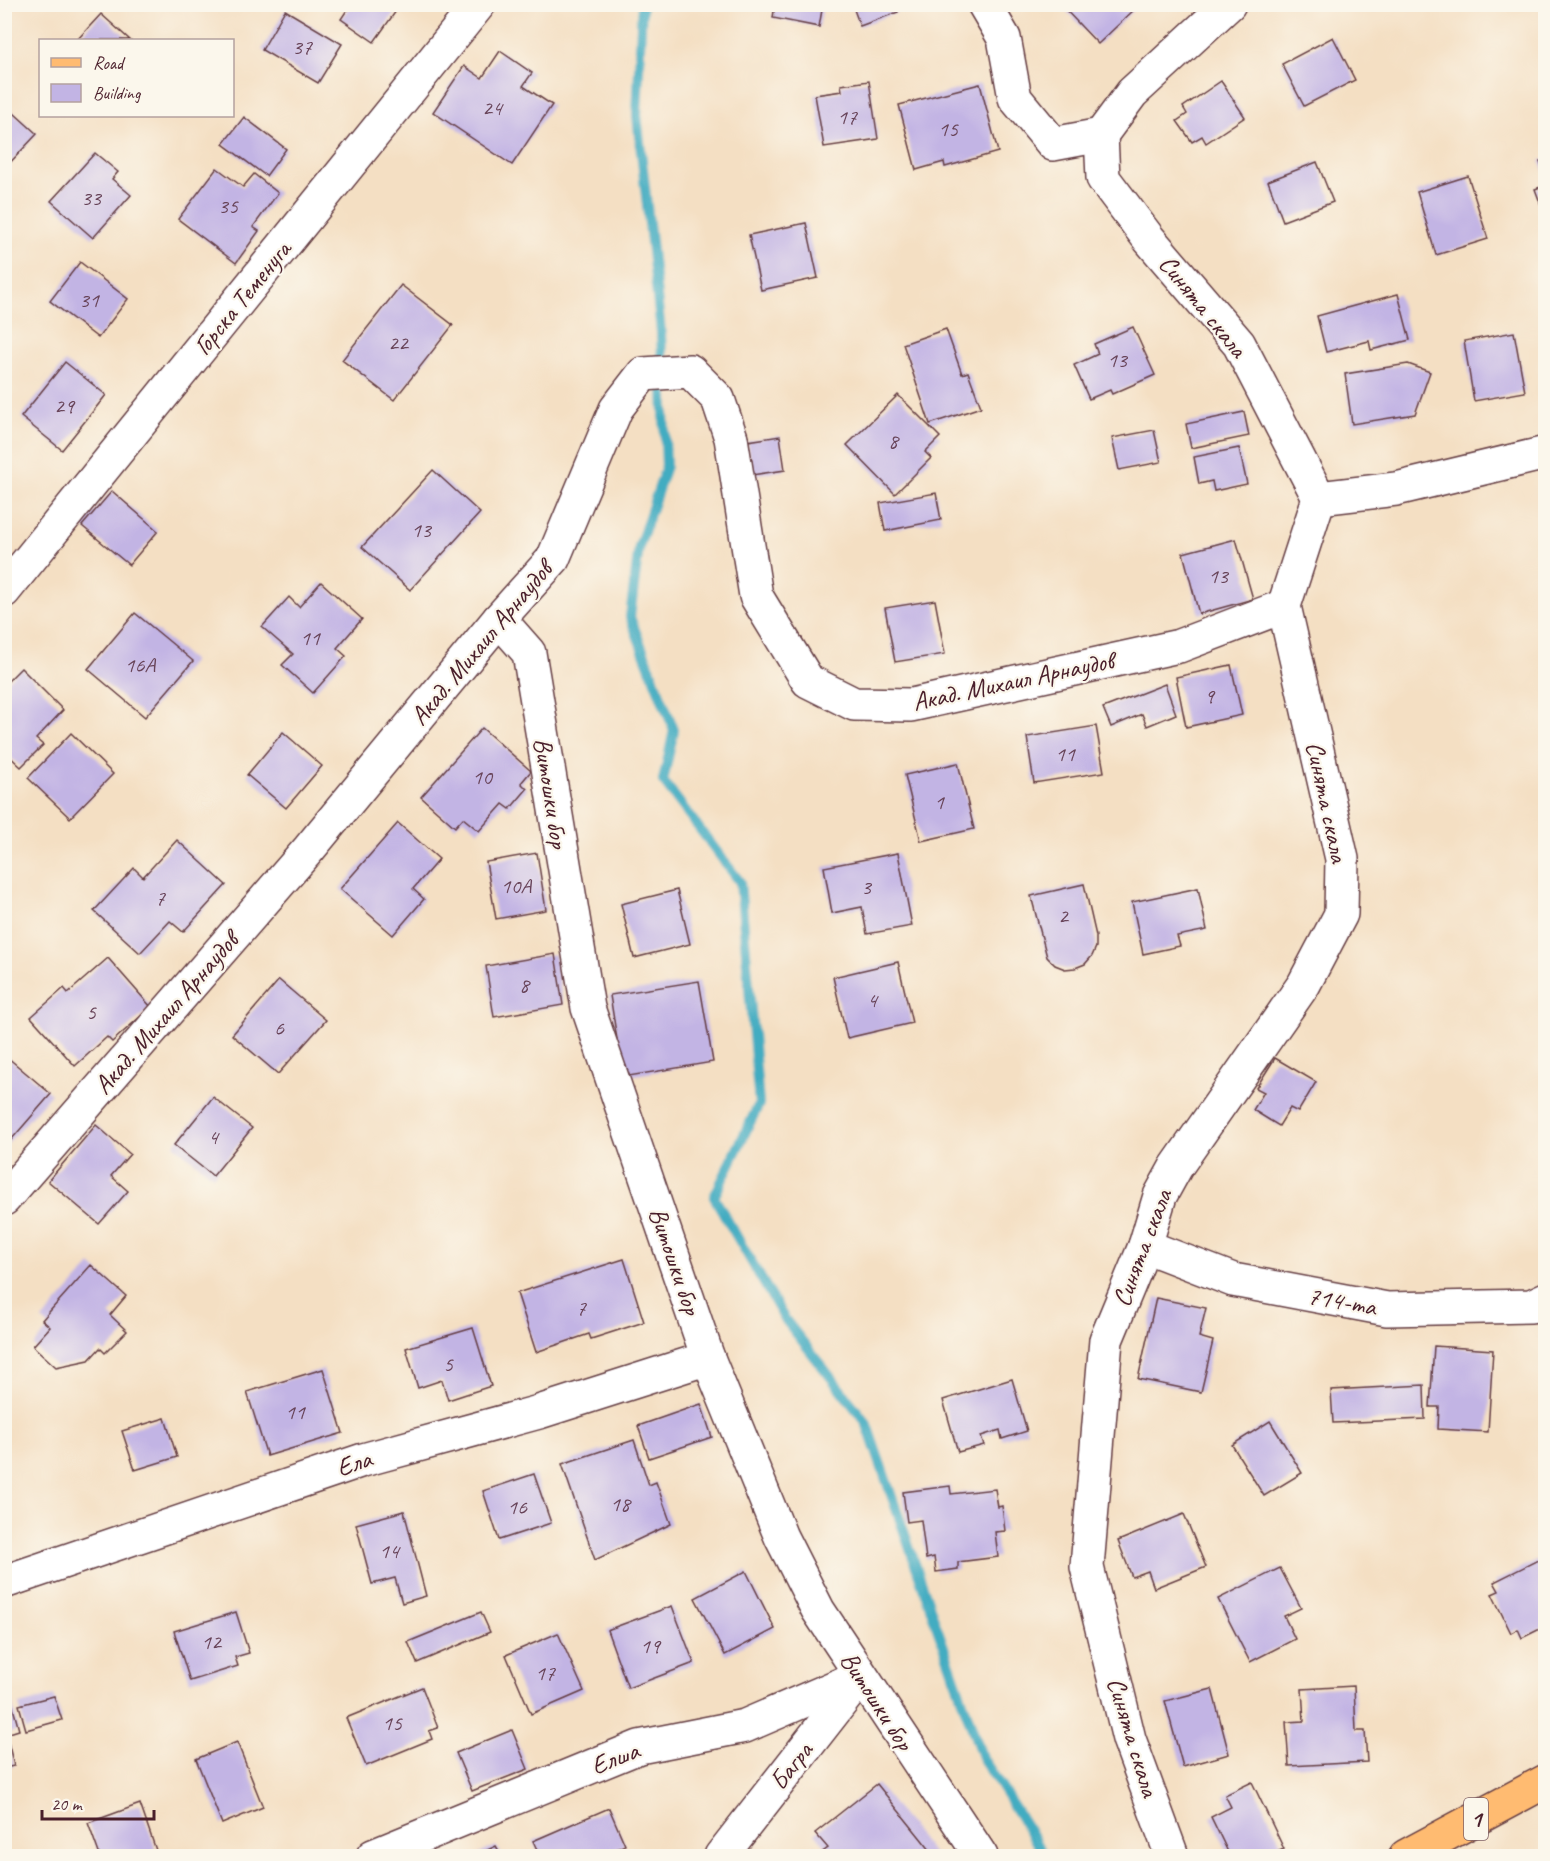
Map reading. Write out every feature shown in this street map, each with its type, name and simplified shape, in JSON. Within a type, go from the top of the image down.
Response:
[{"type":"main road","name":"1","points":[[1406,1857],[1545,1781]]},
{"type":"street","name":"Горска Теменуга","points":[[4,591],[479,4]]},
{"type":"street","points":[[984,4],[1004,38],[1015,98],[1053,144],[1101,135],[1131,93],[1229,4]]},
{"type":"street","name":"Синята скала","points":[[1101,135],[1103,178],[1149,239],[1239,344],[1319,498]]},
{"type":"street","name":"Акад. Михаил Арнаудов","points":[[4,1199],[309,849],[499,620],[553,559],[616,409],[643,374],[690,370],[718,399],[731,438],[756,596],[808,681],[854,704],[911,705],[1179,646],[1284,606]]},
{"type":"street","points":[[1284,606],[1319,498],[1396,489],[1545,453]]},
{"type":"street","name":"Синята скала","points":[[1172,1857],[1129,1739],[1087,1567],[1106,1340],[1145,1246],[1160,1196],[1176,1167],[1304,984],[1341,914],[1342,859],[1284,606]]},
{"type":"street","name":"Витошки бор","points":[[499,620],[529,653],[552,803],[588,1008],[708,1358],[781,1537],[818,1611],[981,1857]]},
{"type":"street","name":"714-та","points":[[1145,1246],[1233,1280],[1387,1310],[1531,1306],[1545,1299]]},
{"type":"street","name":"Ела","points":[[4,1582],[363,1460],[539,1412],[708,1358]]},
{"type":"street","name":"Елша","points":[[373,1857],[639,1747],[746,1726],[861,1676]]},
{"type":"street","name":"Багра","points":[[721,1857],[861,1676]]},
{"type":"building","points":[[351,4],[401,4],[374,42],[341,19]]},
{"type":"building","points":[[775,4],[823,4],[819,27],[773,18]]},
{"type":"building","points":[[852,4],[896,4],[898,12],[860,26]]},
{"type":"building","points":[[1060,4],[1132,4],[1136,8],[1098,44]]},
{"type":"building","points":[[285,10],[342,44],[318,83],[262,50]]},
{"type":"building","points":[[101,14],[129,39],[78,39]]},
{"type":"building","points":[[1333,37],[1355,80],[1304,106],[1282,64]]},
{"type":"building","points":[[500,51],[532,73],[523,86],[552,105],[512,165],[433,112],[464,66],[482,78]]},
{"type":"building","points":[[869,81],[878,139],[824,147],[815,95],[842,91],[841,85]]},
{"type":"building","points":[[1221,81],[1245,117],[1206,143],[1202,136],[1192,142],[1177,121],[1187,114],[1183,107]]},
{"type":"building","points":[[980,84],[998,152],[945,167],[944,162],[916,170],[899,105]]},
{"type":"building","points":[[4,104],[37,134],[4,169]]},
{"type":"building","points":[[244,117],[286,149],[266,176],[223,144]]},
{"type":"building","points":[[95,153],[118,172],[112,179],[131,195],[93,238],[51,201]]},
{"type":"building","points":[[1546,159],[1546,174],[1545,174],[1540,161]]},
{"type":"building","points":[[1317,162],[1333,202],[1283,221],[1268,181]]},
{"type":"building","points":[[217,168],[243,187],[254,174],[278,193],[253,227],[259,231],[236,263],[178,219]]},
{"type":"building","points":[[1468,176],[1488,239],[1436,255],[1417,192]]},
{"type":"building","points":[[1546,185],[1546,215],[1545,216],[1535,189]]},
{"type":"building","points":[[806,223],[818,278],[761,290],[749,235]]},
{"type":"building","points":[[80,262],[128,299],[98,338],[50,301]]},
{"type":"building","points":[[401,285],[453,325],[394,400],[342,360]]},
{"type":"building","points":[[1398,294],[1410,340],[1371,350],[1369,341],[1326,352],[1317,316]]},
{"type":"building","points":[[1133,327],[1155,375],[1112,394],[1110,390],[1089,399],[1074,365],[1098,354],[1094,344]]},
{"type":"building","points":[[946,329],[962,374],[968,372],[981,407],[930,424],[903,344]]},
{"type":"building","points":[[1514,332],[1525,392],[1474,401],[1464,341]]},
{"type":"building","points":[[65,362],[106,395],[62,450],[21,417]]},
{"type":"building","points":[[1408,364],[1430,372],[1415,414],[1352,424],[1345,374]]},
{"type":"building","points":[[898,395],[940,437],[925,452],[931,458],[895,494],[847,445]]},
{"type":"building","points":[[1244,412],[1249,436],[1191,448],[1186,424]]},
{"type":"building","points":[[1154,430],[1161,462],[1119,470],[1112,438]]},
{"type":"building","points":[[780,436],[785,470],[752,475],[748,441]]},
{"type":"building","points":[[1239,448],[1247,484],[1214,491],[1212,481],[1199,484],[1194,457]]},
{"type":"building","points":[[433,470],[480,513],[410,590],[362,547]]},
{"type":"building","points":[[112,491],[158,531],[129,565],[82,526]]},
{"type":"building","points":[[936,493],[941,520],[885,531],[880,503]]},
{"type":"building","points":[[1236,539],[1253,599],[1199,614],[1183,553]]},
{"type":"building","points":[[321,582],[362,619],[337,648],[346,656],[313,693],[282,665],[293,654],[262,627],[289,597],[299,607]]},
{"type":"building","points":[[935,600],[945,654],[895,662],[885,608]]},
{"type":"building","points":[[135,613],[193,661],[145,717],[88,669]]},
{"type":"building","points":[[1231,665],[1242,715],[1186,727],[1176,677]]},
{"type":"building","points":[[21,668],[63,710],[36,739],[43,745],[21,767],[4,751],[4,685]]},
{"type":"building","points":[[1165,684],[1176,714],[1147,726],[1142,714],[1111,727],[1103,708]]},
{"type":"building","points":[[1096,726],[1104,772],[1034,783],[1027,737]]},
{"type":"building","points":[[482,728],[531,771],[521,783],[527,789],[510,809],[503,804],[479,831],[463,818],[455,827],[421,797]]},
{"type":"building","points":[[283,732],[322,766],[286,808],[247,775]]},
{"type":"building","points":[[71,733],[113,774],[70,818],[28,778]]},
{"type":"building","points":[[958,763],[974,829],[921,841],[905,775]]},
{"type":"building","points":[[398,823],[439,859],[413,889],[424,899],[393,935],[340,889]]},
{"type":"building","points":[[177,840],[226,885],[183,932],[170,921],[140,953],[94,911],[134,868],[143,877]]},
{"type":"building","points":[[537,853],[546,910],[496,919],[486,862]]},
{"type":"building","points":[[898,853],[912,926],[867,934],[862,907],[832,913],[824,867]]},
{"type":"building","points":[[1084,884],[1096,936],[1096,947],[1085,964],[1065,969],[1055,965],[1047,957],[1031,896]]},
{"type":"building","points":[[1198,888],[1207,930],[1177,936],[1180,946],[1143,954],[1132,902]]},
{"type":"building","points":[[677,890],[690,944],[634,958],[621,904]]},
{"type":"building","points":[[555,954],[563,1005],[494,1017],[486,966]]},
{"type":"building","points":[[108,958],[151,1007],[112,1042],[107,1037],[75,1066],[31,1017],[64,988],[68,993]]},
{"type":"building","points":[[898,962],[912,1023],[847,1038],[833,977]]},
{"type":"building","points":[[279,980],[326,1020],[278,1074],[232,1035]]},
{"type":"building","points":[[699,981],[713,1062],[623,1077],[610,995]]},
{"type":"building","points":[[7,1057],[51,1094],[4,1148],[4,1060]]},
{"type":"building","points":[[1275,1058],[1316,1082],[1298,1112],[1290,1108],[1279,1126],[1253,1110],[1264,1092],[1256,1088]]},
{"type":"building","points":[[213,1097],[252,1128],[213,1176],[174,1145]]},
{"type":"building","points":[[96,1125],[130,1154],[111,1176],[128,1191],[99,1224],[48,1181]]},
{"type":"building","points":[[624,1259],[644,1322],[591,1339],[589,1334],[536,1352],[517,1293]]},
{"type":"building","points":[[91,1265],[126,1296],[110,1315],[127,1331],[105,1353],[100,1348],[89,1360],[56,1367],[33,1346],[50,1327],[42,1320]]},
{"type":"building","points":[[1156,1298],[1206,1308],[1199,1337],[1213,1341],[1201,1392],[1138,1379]]},
{"type":"building","points":[[473,1328],[491,1386],[448,1400],[442,1380],[418,1388],[406,1348]]},
{"type":"building","points":[[1434,1346],[1493,1350],[1488,1432],[1438,1429],[1439,1407],[1430,1407]]},
{"type":"building","points":[[323,1369],[343,1433],[267,1456],[247,1392]]},
{"type":"building","points":[[1012,1379],[1027,1431],[1002,1439],[1000,1430],[981,1436],[984,1445],[958,1452],[943,1400]]},
{"type":"building","points":[[1424,1385],[1425,1419],[1333,1423],[1331,1390]]},
{"type":"building","points":[[701,1404],[712,1437],[649,1458],[638,1426]]},
{"type":"building","points":[[165,1418],[177,1457],[135,1470],[122,1431]]},
{"type":"building","points":[[1270,1421],[1302,1473],[1264,1496],[1232,1445]]},
{"type":"building","points":[[634,1440],[649,1485],[656,1482],[671,1524],[595,1560],[562,1464]]},
{"type":"building","points":[[534,1474],[551,1523],[499,1540],[483,1491]]},
{"type":"building","points":[[950,1486],[951,1494],[995,1489],[998,1507],[1002,1506],[1005,1531],[995,1532],[998,1557],[958,1562],[958,1569],[936,1572],[934,1557],[926,1559],[921,1520],[907,1522],[903,1492]]},
{"type":"building","points":[[404,1511],[426,1596],[402,1603],[395,1578],[372,1584],[356,1524]]},
{"type":"building","points":[[1184,1514],[1206,1567],[1154,1588],[1148,1571],[1132,1577],[1118,1541]]},
{"type":"building","points":[[1546,1556],[1546,1626],[1522,1638],[1518,1629],[1511,1633],[1492,1594],[1499,1591],[1494,1582]]},
{"type":"building","points":[[1280,1568],[1301,1608],[1284,1616],[1295,1639],[1250,1662],[1218,1599]]},
{"type":"building","points":[[746,1571],[775,1629],[725,1655],[695,1598]]},
{"type":"building","points":[[672,1606],[694,1663],[628,1688],[607,1630]]},
{"type":"building","points":[[236,1612],[249,1653],[235,1657],[238,1666],[190,1681],[174,1631]]},
{"type":"building","points":[[481,1612],[490,1632],[417,1663],[408,1642]]},
{"type":"building","points":[[558,1633],[584,1691],[531,1714],[506,1655]]},
{"type":"building","points":[[1354,1686],[1356,1731],[1365,1731],[1367,1762],[1289,1766],[1286,1722],[1304,1721],[1302,1689]]},
{"type":"building","points":[[422,1687],[438,1728],[429,1731],[432,1739],[366,1766],[346,1718]]},
{"type":"building","points":[[8,1689],[19,1730],[6,1734],[14,1766],[4,1768],[4,1690]]},
{"type":"building","points":[[1212,1689],[1229,1754],[1183,1767],[1165,1701]]},
{"type":"building","points":[[54,1696],[62,1720],[26,1730],[19,1705]]},
{"type":"building","points":[[512,1730],[528,1769],[472,1791],[456,1753]]},
{"type":"building","points":[[237,1742],[263,1807],[222,1824],[196,1759]]},
{"type":"building","points":[[1252,1782],[1284,1849],[1268,1856],[1254,1856],[1252,1852],[1242,1856],[1230,1856],[1211,1817],[1231,1807],[1225,1795]]},
{"type":"building","points":[[877,1784],[935,1856],[817,1856],[828,1848],[815,1833]]},
{"type":"building","points":[[140,1804],[158,1856],[100,1856],[88,1823]]},
{"type":"building","points":[[609,1808],[625,1845],[602,1856],[540,1856],[533,1841]]},
{"type":"building","points":[[496,1846],[502,1856],[475,1856]]},
{"type":"waterway","points":[[642,4],[637,115],[661,332],[666,466],[639,547],[630,617],[674,730],[663,781],[740,882],[759,1104],[714,1197],[784,1318],[866,1422],[982,1757],[1045,1856]]}]
